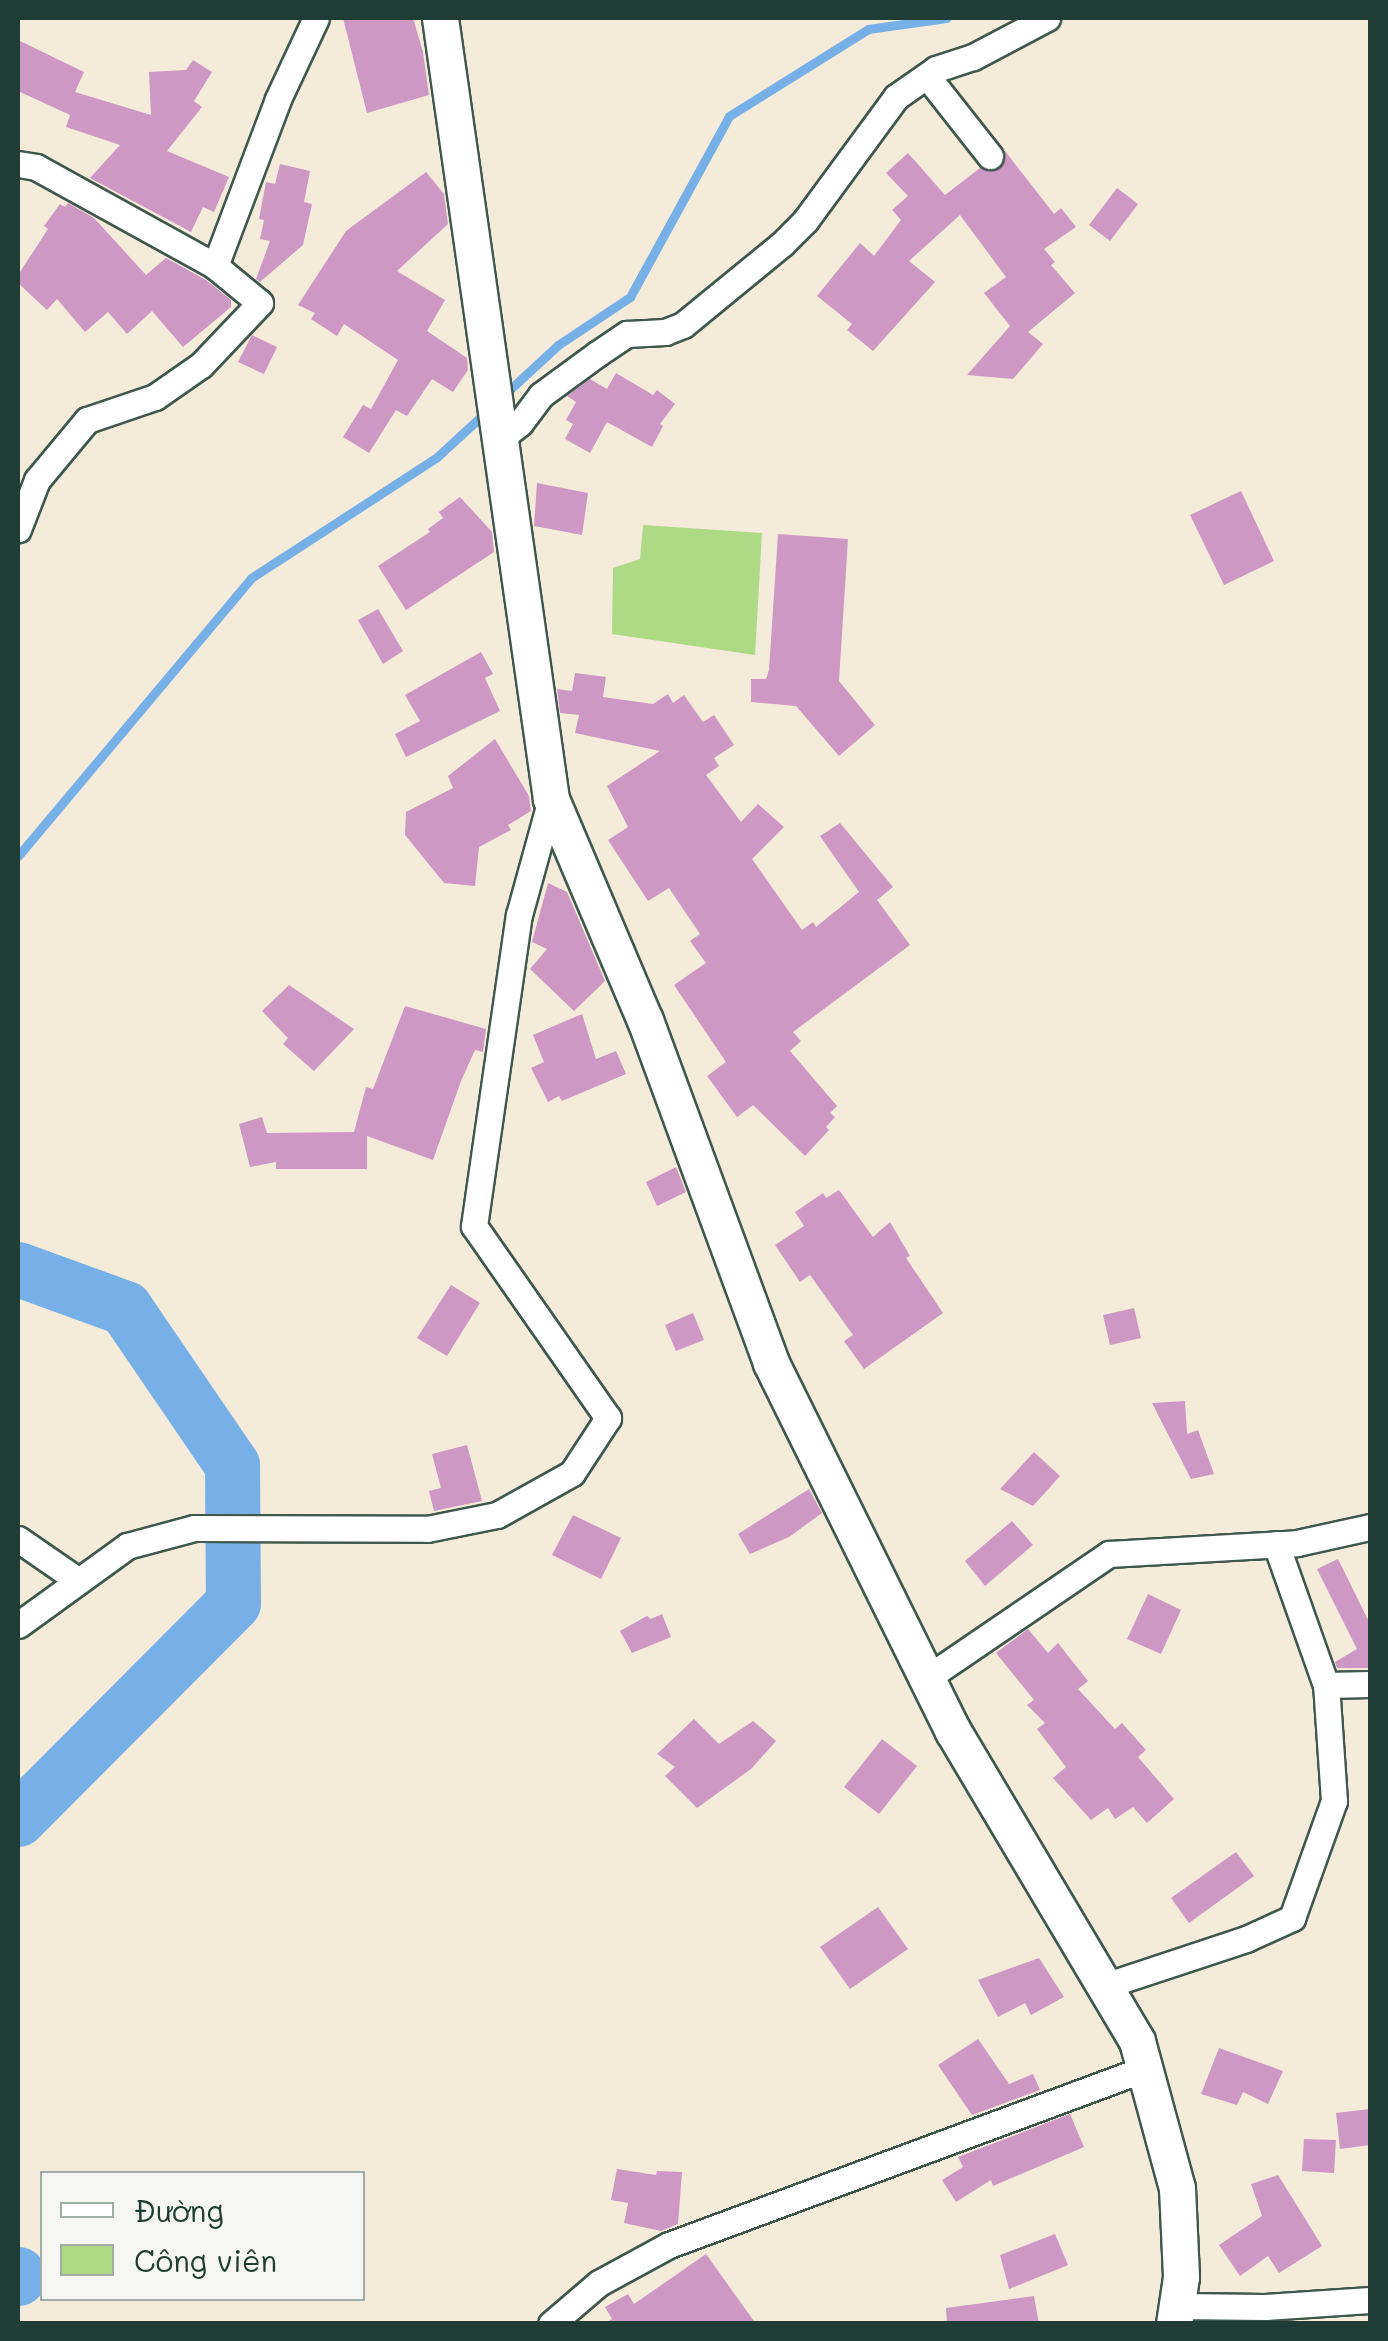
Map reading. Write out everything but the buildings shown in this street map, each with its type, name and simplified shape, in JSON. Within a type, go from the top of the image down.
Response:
[{"type":"street","points":[[215,266],[278,98],[316,18]]},
{"type":"street","points":[[440,18],[551,799],[645,1020],[771,1364],[953,1731],[1137,2041],[1177,2188],[1182,2277],[1176,2315],[1370,2300]]},
{"type":"street","points":[[500,432],[520,424],[541,395],[627,334],[665,332],[684,325],[782,244],[806,221],[896,97],[927,76],[1047,18]]},
{"type":"street","points":[[927,76],[990,156]]},
{"type":"street","points":[[18,164],[36,167],[215,266],[260,304],[201,365],[155,398],[87,420],[37,480],[18,529]]},
{"type":"street","points":[[18,1625],[76,1579],[127,1546],[194,1528],[426,1530],[497,1515],[572,1473],[608,1418],[474,1226],[519,916],[551,799]]},
{"type":"street","points":[[927,1678],[1109,1554],[1276,1544],[1370,1526]]},
{"type":"street","points":[[18,1539],[76,1579]]},
{"type":"street","points":[[1104,1986],[1246,1939],[1292,1918],[1334,1801],[1326,1685],[1276,1544]]},
{"type":"street","points":[[1326,1685],[1370,1684]]},
{"type":"street","points":[[551,2324],[600,2284],[669,2245],[1144,2069]]},
{"type":"green space","points":[[643,525],[762,533],[755,655],[612,634],[613,568],[640,559]]},
{"type":"waterway","points":[[505,394],[558,345],[630,297],[729,116],[868,29],[946,18]]},
{"type":"waterway","points":[[18,856],[251,578],[437,457],[486,412]]},
{"type":"waterway","points":[[18,1269],[125,1308],[232,1465],[233,1603],[18,1819]]}]
